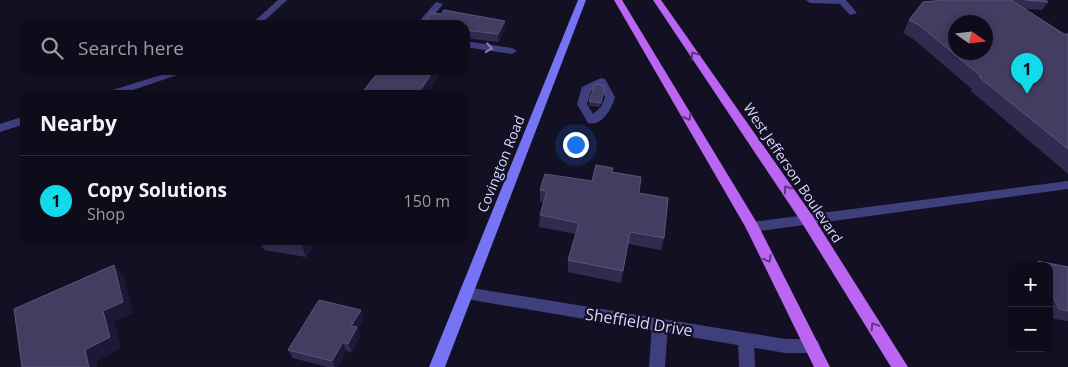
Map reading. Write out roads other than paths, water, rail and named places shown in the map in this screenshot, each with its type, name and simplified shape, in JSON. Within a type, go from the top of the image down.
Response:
[{"type":"main road","name":"Covington Road","points":[[436,367],[582,0]]},
{"type":"main road","points":[[618,0],[752,227],[822,367]]},
{"type":"main road","name":"West Jefferson Boulevard","points":[[657,0],[807,219],[900,367]]},
{"type":"street","points":[[261,20],[283,0]]},
{"type":"street","points":[[810,0],[841,1],[852,13]]},
{"type":"street","points":[[425,20],[439,4]]},
{"type":"street","points":[[470,45],[512,50]]},
{"type":"street","points":[[123,90],[171,75]]},
{"type":"street","points":[[0,128],[20,122]]},
{"type":"street","points":[[752,227],[1068,185]]},
{"type":"street","name":"Sheffield Drive","points":[[466,293],[746,340],[786,346],[812,346]]},
{"type":"street","points":[[657,367],[660,325]]},
{"type":"street","points":[[746,340],[747,367]]},
{"type":"place","name":"Copy Solutions","points":[[1027,94]]}]
